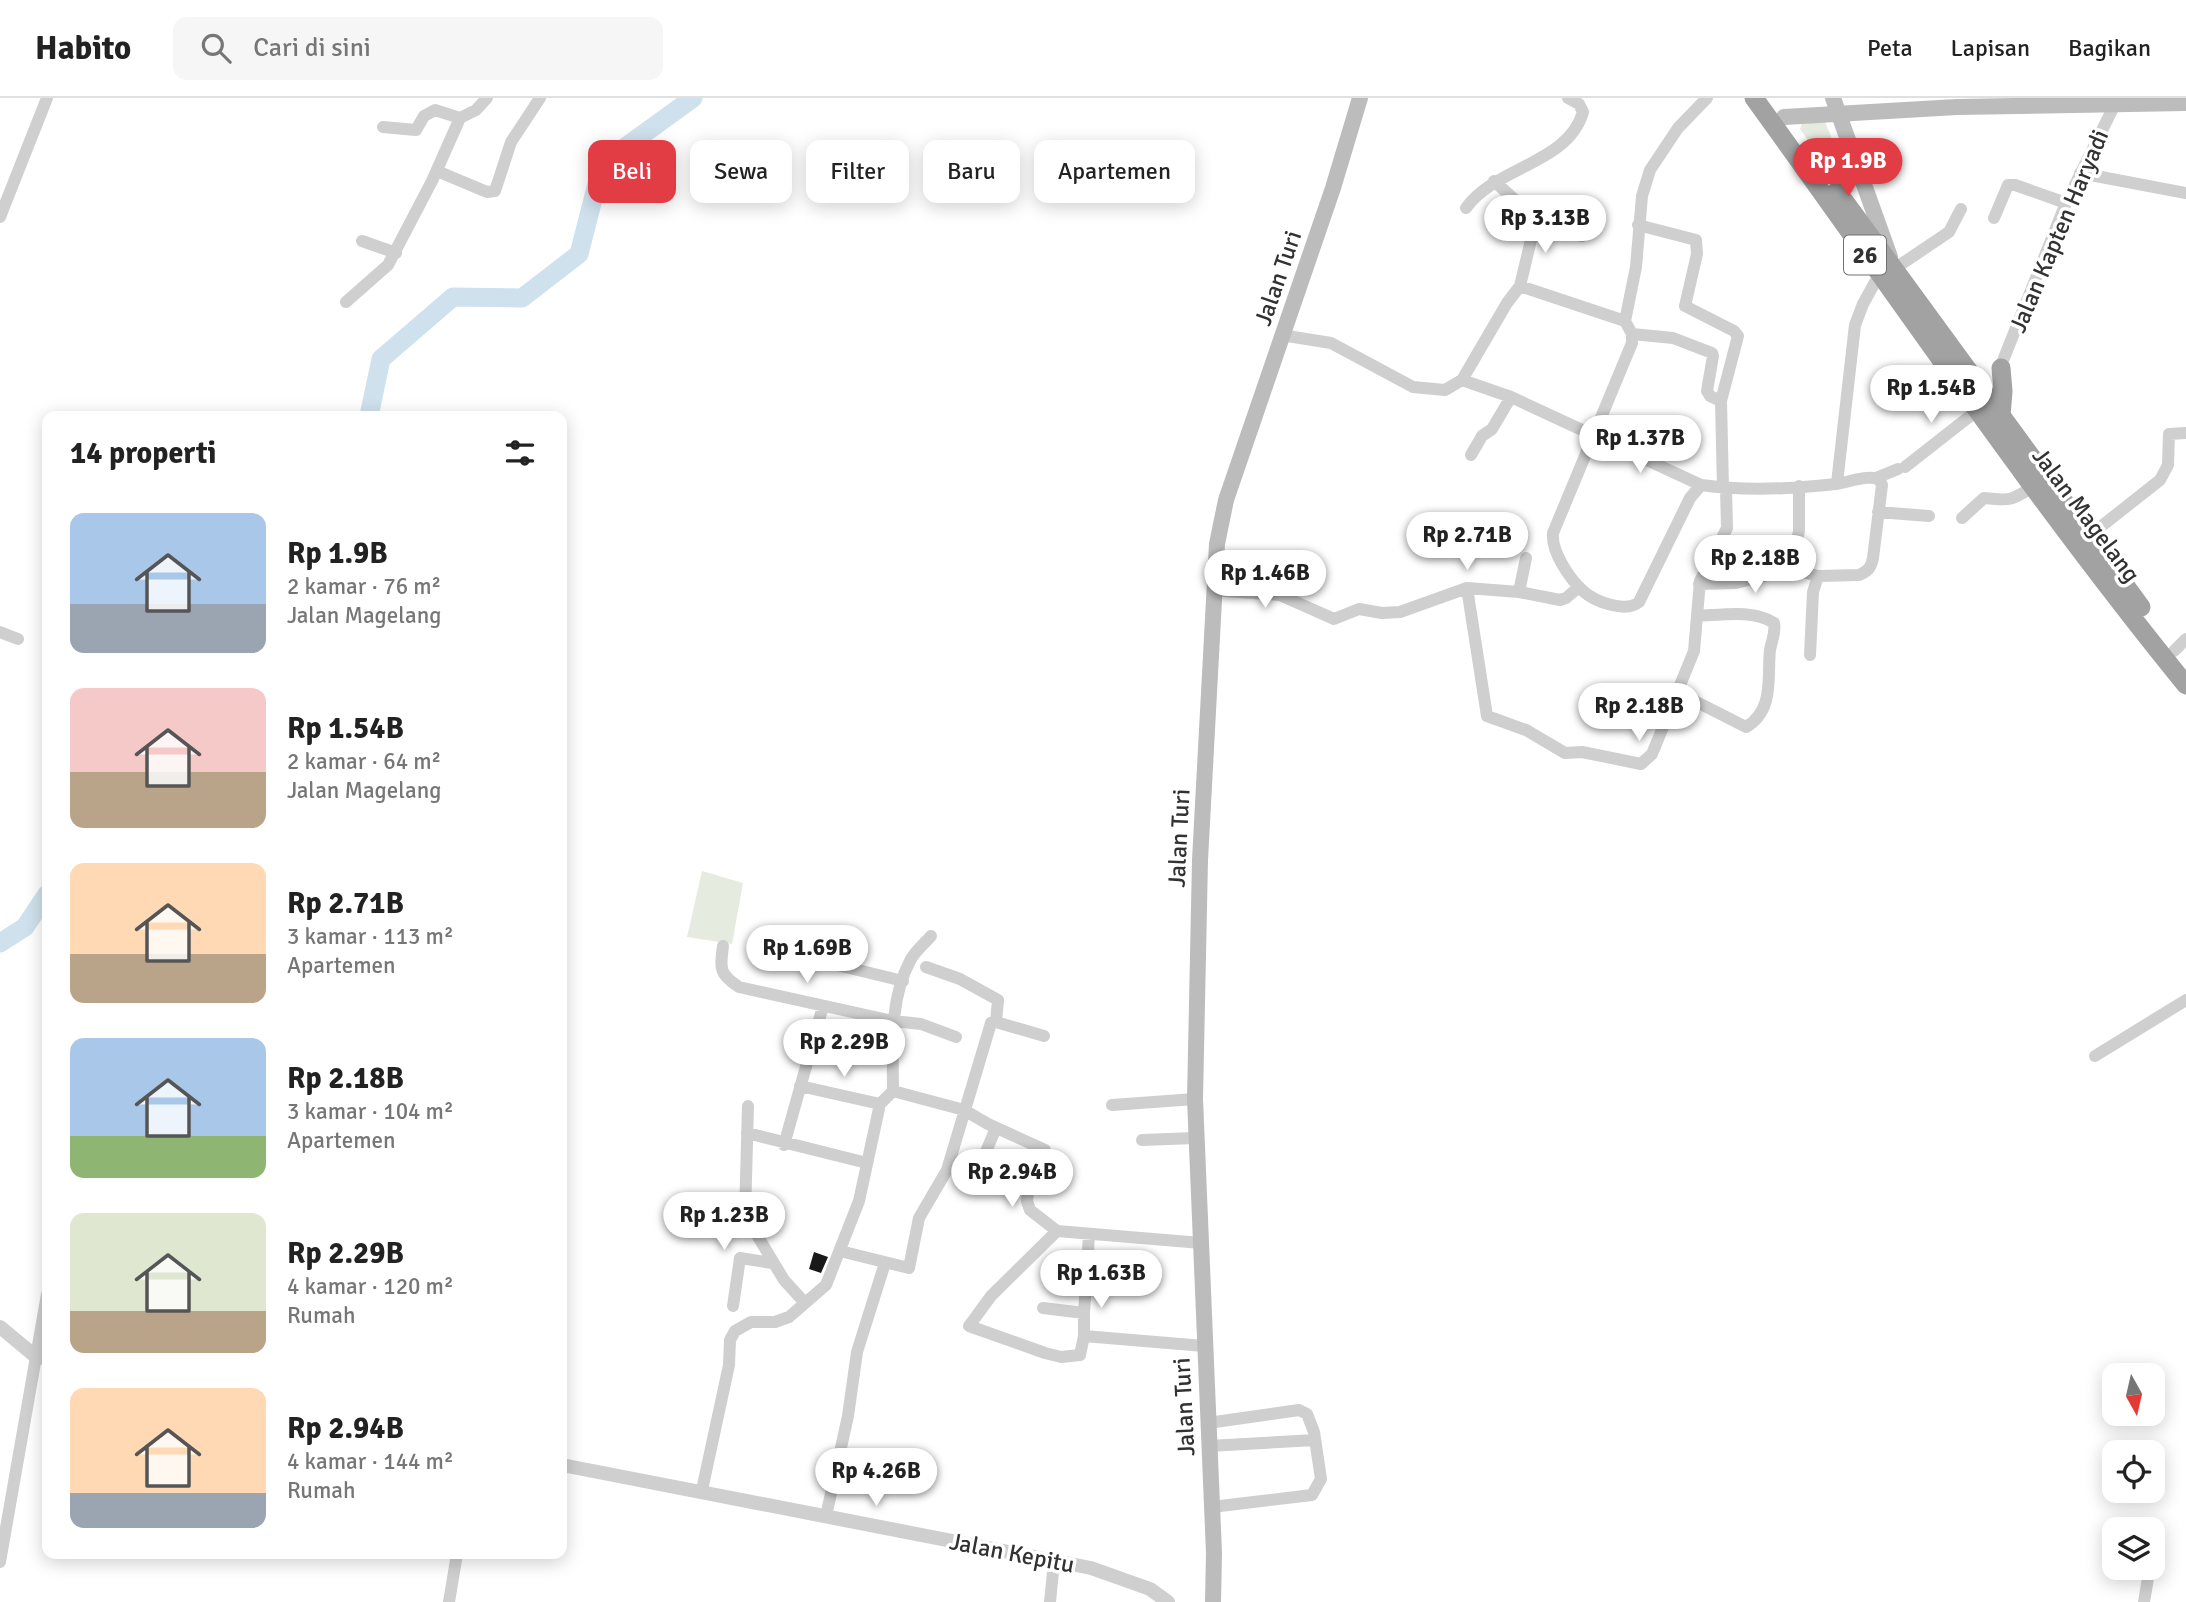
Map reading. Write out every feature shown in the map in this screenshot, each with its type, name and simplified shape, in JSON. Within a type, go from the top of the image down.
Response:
[{"type":"highway","name":"Jalan Magelang","points":[[1755,98],[1982,402],[2034,486],[2076,545],[2186,685]]},
{"type":"highway","name":"Jalan Magelang","points":[[1769,98],[1853,214],[1886,272]]},
{"type":"highway","points":[[1853,214],[1869,202]]},
{"type":"highway","points":[[2001,368],[2001,416]]},
{"type":"highway","name":"Jalan Magelang","points":[[1982,402],[2001,416],[2089,536],[2180,645],[2186,667]]},
{"type":"main road","name":"Jalan Turi","points":[[1213,1602],[1215,1576],[1195,1099],[1200,860],[1217,544],[1226,500],[1333,188],[1360,98]]},
{"type":"main road","points":[[1784,117],[1835,106],[1957,102],[2186,103]]},
{"type":"main road","points":[[1835,106],[1869,202],[1886,272]]},
{"type":"street","points":[[0,217],[47,98]]},
{"type":"street","points":[[346,302],[388,265],[437,171],[460,118],[476,110],[487,98]]},
{"type":"street","points":[[437,171],[486,192],[495,191],[511,142],[540,98]]},
{"type":"street","points":[[1466,208],[1494,181],[1560,145],[1578,128],[1582,107],[1567,98]]},
{"type":"street","points":[[1701,485],[1690,498],[1639,602],[1633,607],[1625,608],[1592,597],[1579,587],[1555,551],[1552,539],[1629,353],[1632,334],[1625,321],[1636,267],[1642,196],[1650,170],[1678,128],[1707,98]]},
{"type":"street","name":"Jalan Kapten Haryadi","points":[[1982,402],[2001,368],[2066,204],[2116,101]]},
{"type":"street","points":[[383,127],[416,130],[424,116],[435,110],[460,118]]},
{"type":"street","points":[[2080,173],[2186,193]]},
{"type":"street","points":[[1494,181],[1536,219],[1582,236]]},
{"type":"street","points":[[1994,218],[2008,185],[2015,185],[2066,204]]},
{"type":"street","points":[[1837,484],[1855,325],[1863,304],[1886,272],[1949,232],[1961,209]]},
{"type":"street","points":[[1281,335],[1331,343],[1413,387],[1445,390],[1462,380],[1520,286],[1536,219]]},
{"type":"street","points":[[1467,588],[1487,716],[1490,719],[1526,730],[1565,753],[1582,752],[1641,764],[1652,754],[1694,651],[1699,584],[1704,569],[1725,537],[1727,528],[1721,401],[1738,336],[1734,331],[1685,306],[1696,254],[1696,240],[1638,225]]},
{"type":"street","points":[[362,241],[396,253]]},
{"type":"street","points":[[1520,286],[1625,321]]},
{"type":"street","points":[[1632,334],[1673,338],[1712,352],[1707,391],[1710,396],[1721,401]]},
{"type":"street","points":[[1462,380],[1511,397],[1701,485],[1725,488],[1837,484],[1876,478],[1902,468],[1982,402]]},
{"type":"street","points":[[1472,455],[1482,436],[1492,429],[1511,397]]},
{"type":"street","points":[[2089,536],[2160,480],[2168,465],[2169,435],[2186,433]]},
{"type":"street","points":[[1699,584],[1736,583],[1791,569],[1818,576],[1859,575],[1871,568],[1882,485],[1876,478]]},
{"type":"street","points":[[1791,569],[1799,531],[1798,486]]},
{"type":"street","points":[[1962,518],[1984,498],[2005,502],[2013,500],[2034,486]]},
{"type":"street","points":[[1878,512],[1929,516]]},
{"type":"street","points":[[1519,592],[1526,558]]},
{"type":"street","points":[[1810,655],[1813,592],[1818,576]]},
{"type":"street","points":[[1214,590],[1280,595],[1324,616],[1338,619],[1345,613],[1359,609],[1381,613],[1400,612],[1467,588],[1519,592],[1563,600],[1579,587]]},
{"type":"street","points":[[1677,692],[1746,727],[1760,716],[1764,705],[1771,671],[1770,653],[1776,632],[1774,623],[1766,617],[1698,616]]},
{"type":"street","points":[[0,632],[18,639]]},
{"type":"street","points":[[702,1490],[729,1365],[730,1340],[735,1331],[751,1322],[775,1322],[789,1317],[826,1285],[859,1201],[880,1104],[893,1091],[893,1021],[903,981],[910,960],[931,936]]},
{"type":"street","points":[[723,946],[721,967],[725,978],[739,987],[893,1021],[921,1024],[956,1037]]},
{"type":"street","points":[[829,962],[903,981]]},
{"type":"street","points":[[926,967],[960,979],[998,1000],[996,1022]]},
{"type":"street","points":[[2095,1056],[2186,1000]]},
{"type":"street","points":[[784,1145],[823,1006]]},
{"type":"street","points":[[840,1251],[909,1268],[919,1219],[945,1176],[991,1023],[996,1022],[1044,1036]]},
{"type":"street","points":[[800,1086],[880,1104]]},
{"type":"street","points":[[893,1091],[964,1110],[1045,1150],[1047,1164],[1028,1194],[1027,1201],[1030,1210],[1058,1231],[1201,1243]]},
{"type":"street","points":[[1112,1105],[1195,1099]]},
{"type":"street","points":[[748,1106],[745,1215],[772,1263],[805,1303]]},
{"type":"street","points":[[973,1182],[996,1128]]},
{"type":"street","points":[[747,1133],[784,1145],[867,1163]]},
{"type":"street","points":[[1142,1140],[1195,1138]]},
{"type":"street","points":[[1058,1231],[992,1296],[969,1326],[1061,1357],[1080,1355],[1084,1336],[1089,1235]]},
{"type":"street","points":[[733,1306],[740,1258],[772,1263]]},
{"type":"street","points":[[827,1516],[848,1416],[857,1352],[885,1263]]},
{"type":"street","points":[[1043,1308],[1084,1313]]},
{"type":"street","points":[[0,1327],[41,1358],[0,1562]]},
{"type":"street","points":[[1084,1336],[1204,1346]]},
{"type":"street","points":[[1208,1423],[1299,1410],[1311,1420],[1321,1479],[1312,1495],[1212,1507]]},
{"type":"street","points":[[1209,1446],[1315,1440]]},
{"type":"street","name":"Jalan Kepitu","points":[[567,1466],[702,1490],[1091,1568],[1150,1589],[1168,1602]]},
{"type":"street","points":[[449,1602],[456,1559]]},
{"type":"street","points":[[1050,1602],[1054,1562]]},
{"type":"street","points":[[2144,1602],[2148,1580]]},
{"type":"shaded area","points":[[1825,122],[1854,191],[1848,196],[1800,129],[1802,123]]},
{"type":"shaded area","points":[[702,871],[743,883],[732,944],[687,937]]},
{"type":"building","points":[[814,1252],[828,1257],[821,1273],[809,1269]]},
{"type":"waterway","points":[[370,411],[381,359],[453,297],[522,298],[579,254],[602,164],[693,98]]},
{"type":"waterway","points":[[0,943],[25,927],[42,902]]}]
